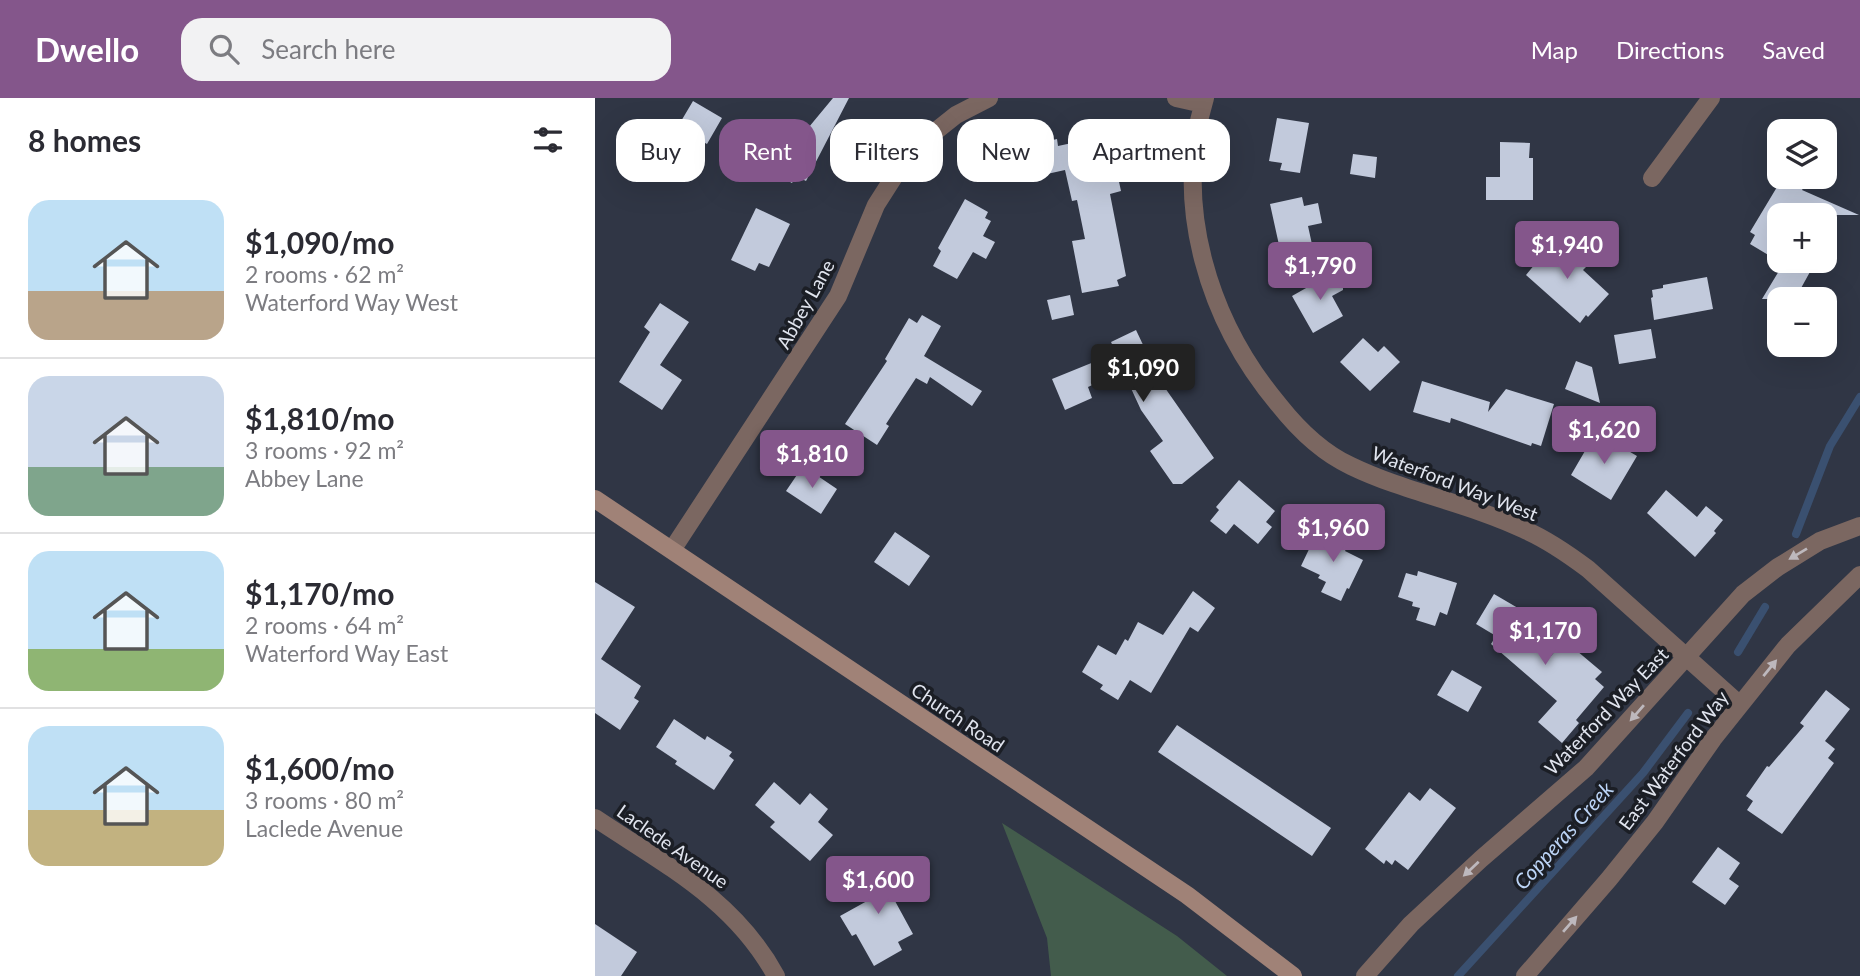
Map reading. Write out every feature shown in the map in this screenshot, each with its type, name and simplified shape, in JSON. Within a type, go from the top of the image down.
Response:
[{"type":"main road","name":"Church Road","points":[[595,499],[1187,895],[1293,976]]},
{"type":"street","name":"Abbey Lane","points":[[672,550],[838,296],[876,205],[906,159],[917,146],[956,115],[989,98]]},
{"type":"street","points":[[1176,98],[1204,101]]},
{"type":"street","points":[[1652,178],[1711,98]]},
{"type":"street","name":"Waterford Way West","points":[[1204,101],[1195,137],[1194,213],[1210,284],[1221,314],[1250,368],[1287,416],[1315,443],[1349,465],[1390,482],[1495,517],[1562,550],[1588,569],[1740,705]]},
{"type":"street","name":"Waterford Way East","points":[[1365,976],[1421,915],[1586,768],[1743,594],[1778,567],[1820,541],[1860,526]]},
{"type":"street","name":"East Waterford Way","points":[[1525,976],[1609,880],[1740,705],[1789,645],[1860,575]]},
{"type":"street","name":"Laclede Avenue","points":[[595,818],[709,894],[752,937],[776,976]]},
{"type":"green space","points":[[1002,823],[1177,936],[1227,976],[1051,976],[1047,938]]},
{"type":"building","points":[[833,98],[849,98],[838,119],[830,119],[830,135],[816,162],[816,119]]},
{"type":"building","points":[[693,101],[722,118],[707,144],[705,119],[682,119]]},
{"type":"building","points":[[1277,118],[1309,123],[1300,173],[1280,170],[1282,163],[1269,161]]},
{"type":"building","points":[[1057,139],[1058,146],[1068,144],[1068,182],[1119,182],[1121,191],[1110,194],[1126,276],[1117,280],[1119,286],[1082,293],[1072,241],[1085,239],[1077,200],[1072,201],[1065,170],[1054,172],[1054,140]]},
{"type":"building","points":[[1500,142],[1530,143],[1529,158],[1533,158],[1533,200],[1486,200],[1486,177],[1500,177]]},
{"type":"building","points":[[1353,154],[1377,157],[1375,178],[1350,174]]},
{"type":"building","points":[[1776,189],[1803,189],[1832,203],[1767,203]]},
{"type":"building","points":[[1302,197],[1304,206],[1318,203],[1322,223],[1308,226],[1313,249],[1287,254],[1285,243],[1279,245],[1270,204]]},
{"type":"building","points":[[965,199],[988,212],[985,218],[991,221],[983,236],[995,242],[986,259],[973,252],[957,279],[933,266],[941,251],[938,248]]},
{"type":"building","points":[[1767,204],[1767,254],[1750,244],[1755,235],[1750,232]]},
{"type":"building","points":[[1837,205],[1859,215],[1837,215]]},
{"type":"building","points":[[756,208],[790,224],[769,267],[759,263],[755,271],[731,260]]},
{"type":"building","points":[[1555,237],[1587,266],[1583,270],[1609,294],[1580,323],[1526,275],[1535,264],[1533,262]]},
{"type":"building","points":[[1336,271],[1343,282],[1343,290],[1332,296],[1343,316],[1313,333],[1292,296]]},
{"type":"building","points":[[1778,273],[1809,273],[1802,287],[1769,287]]},
{"type":"building","points":[[1707,277],[1713,309],[1654,320],[1652,290],[1663,288],[1663,285]]},
{"type":"building","points":[[1070,295],[1074,315],[1052,320],[1047,300]]},
{"type":"building","points":[[660,303],[689,322],[660,365],[682,380],[662,410],[619,382],[650,332],[644,327]]},
{"type":"building","points":[[922,315],[941,326],[924,356],[982,391],[972,406],[930,377],[927,384],[916,378],[886,424],[889,426],[877,445],[845,424],[887,361],[885,359],[909,318],[917,323]]},
{"type":"building","points":[[1651,329],[1656,358],[1619,364],[1614,335]]},
{"type":"building","points":[[1136,330],[1145,349],[1150,346],[1168,383],[1163,385],[1214,458],[1182,484],[1173,484],[1150,451],[1163,441],[1141,410],[1123,371],[1088,387],[1092,398],[1065,410],[1052,379],[1116,353],[1111,342]]},
{"type":"building","points":[[1363,338],[1378,352],[1384,346],[1400,362],[1370,391],[1340,362]]},
{"type":"building","points":[[1576,361],[1592,367],[1600,403],[1565,389]]},
{"type":"building","points":[[1422,381],[1490,402],[1488,412],[1506,389],[1554,404],[1541,446],[1532,443],[1531,446],[1451,418],[1450,423],[1413,412]]},
{"type":"building","points":[[1596,432],[1637,456],[1611,500],[1571,475]]},
{"type":"building","points":[[803,466],[837,489],[821,514],[786,491]]},
{"type":"building","points":[[1239,480],[1275,511],[1266,522],[1272,527],[1258,544],[1234,524],[1226,534],[1210,521],[1219,510],[1216,507]]},
{"type":"building","points":[[1666,490],[1697,517],[1706,506],[1723,520],[1714,531],[1716,533],[1695,557],[1647,513]]},
{"type":"building","points":[[1324,529],[1350,541],[1345,551],[1363,560],[1341,601],[1321,592],[1326,582],[1318,578],[1320,575],[1301,566],[1311,545],[1316,547]]},
{"type":"building","points":[[895,532],[930,556],[909,586],[874,562]]},
{"type":"building","points":[[1418,571],[1457,583],[1447,615],[1440,612],[1435,626],[1416,620],[1420,608],[1412,606],[1413,602],[1398,597],[1406,573],[1417,576]]},
{"type":"building","points":[[595,582],[635,607],[601,659],[641,686],[634,698],[639,701],[620,730],[595,713]]},
{"type":"building","points":[[1193,591],[1215,608],[1198,632],[1190,627],[1151,693],[1130,680],[1118,700],[1100,689],[1103,685],[1082,672],[1098,645],[1116,655],[1125,639],[1128,641],[1138,622],[1163,635]]},
{"type":"building","points":[[1494,594],[1530,615],[1518,635],[1551,656],[1564,640],[1602,672],[1595,679],[1604,687],[1576,720],[1579,723],[1562,743],[1538,722],[1557,701],[1491,644],[1496,636],[1476,624]]},
{"type":"building","points":[[1452,670],[1482,687],[1468,712],[1437,695]]},
{"type":"building","points":[[1826,690],[1850,709],[1825,741],[1835,749],[1828,758],[1834,763],[1782,834],[1747,810],[1753,801],[1746,796],[1767,766],[1769,767],[1804,726],[1800,723]]},
{"type":"building","points":[[674,719],[705,740],[707,736],[732,752],[729,756],[734,760],[714,790],[675,764],[677,761],[656,747]]},
{"type":"building","points":[[1177,725],[1331,828],[1312,856],[1158,752]]},
{"type":"building","points":[[774,782],[800,805],[810,793],[828,809],[818,822],[833,835],[810,861],[770,827],[775,822],[755,805]]},
{"type":"building","points":[[1430,788],[1456,808],[1408,870],[1395,860],[1392,865],[1386,860],[1384,864],[1365,849],[1409,792],[1420,801]]},
{"type":"building","points":[[1718,847],[1740,863],[1729,879],[1739,886],[1725,905],[1692,882]]},
{"type":"building","points":[[882,861],[901,897],[895,901],[913,934],[898,942],[902,950],[874,966],[856,934],[852,936],[840,916],[867,901],[854,877]]},
{"type":"building","points":[[595,924],[637,952],[621,976],[595,976]]},
{"type":"waterway","name":"Copperas Creek","points":[[1796,534],[1830,446],[1860,397]]},
{"type":"waterway","name":"Copperas Creek","points":[[1738,652],[1765,607]]},
{"type":"waterway","name":"Copperas Creek","points":[[1458,976],[1643,773],[1688,713]]}]
